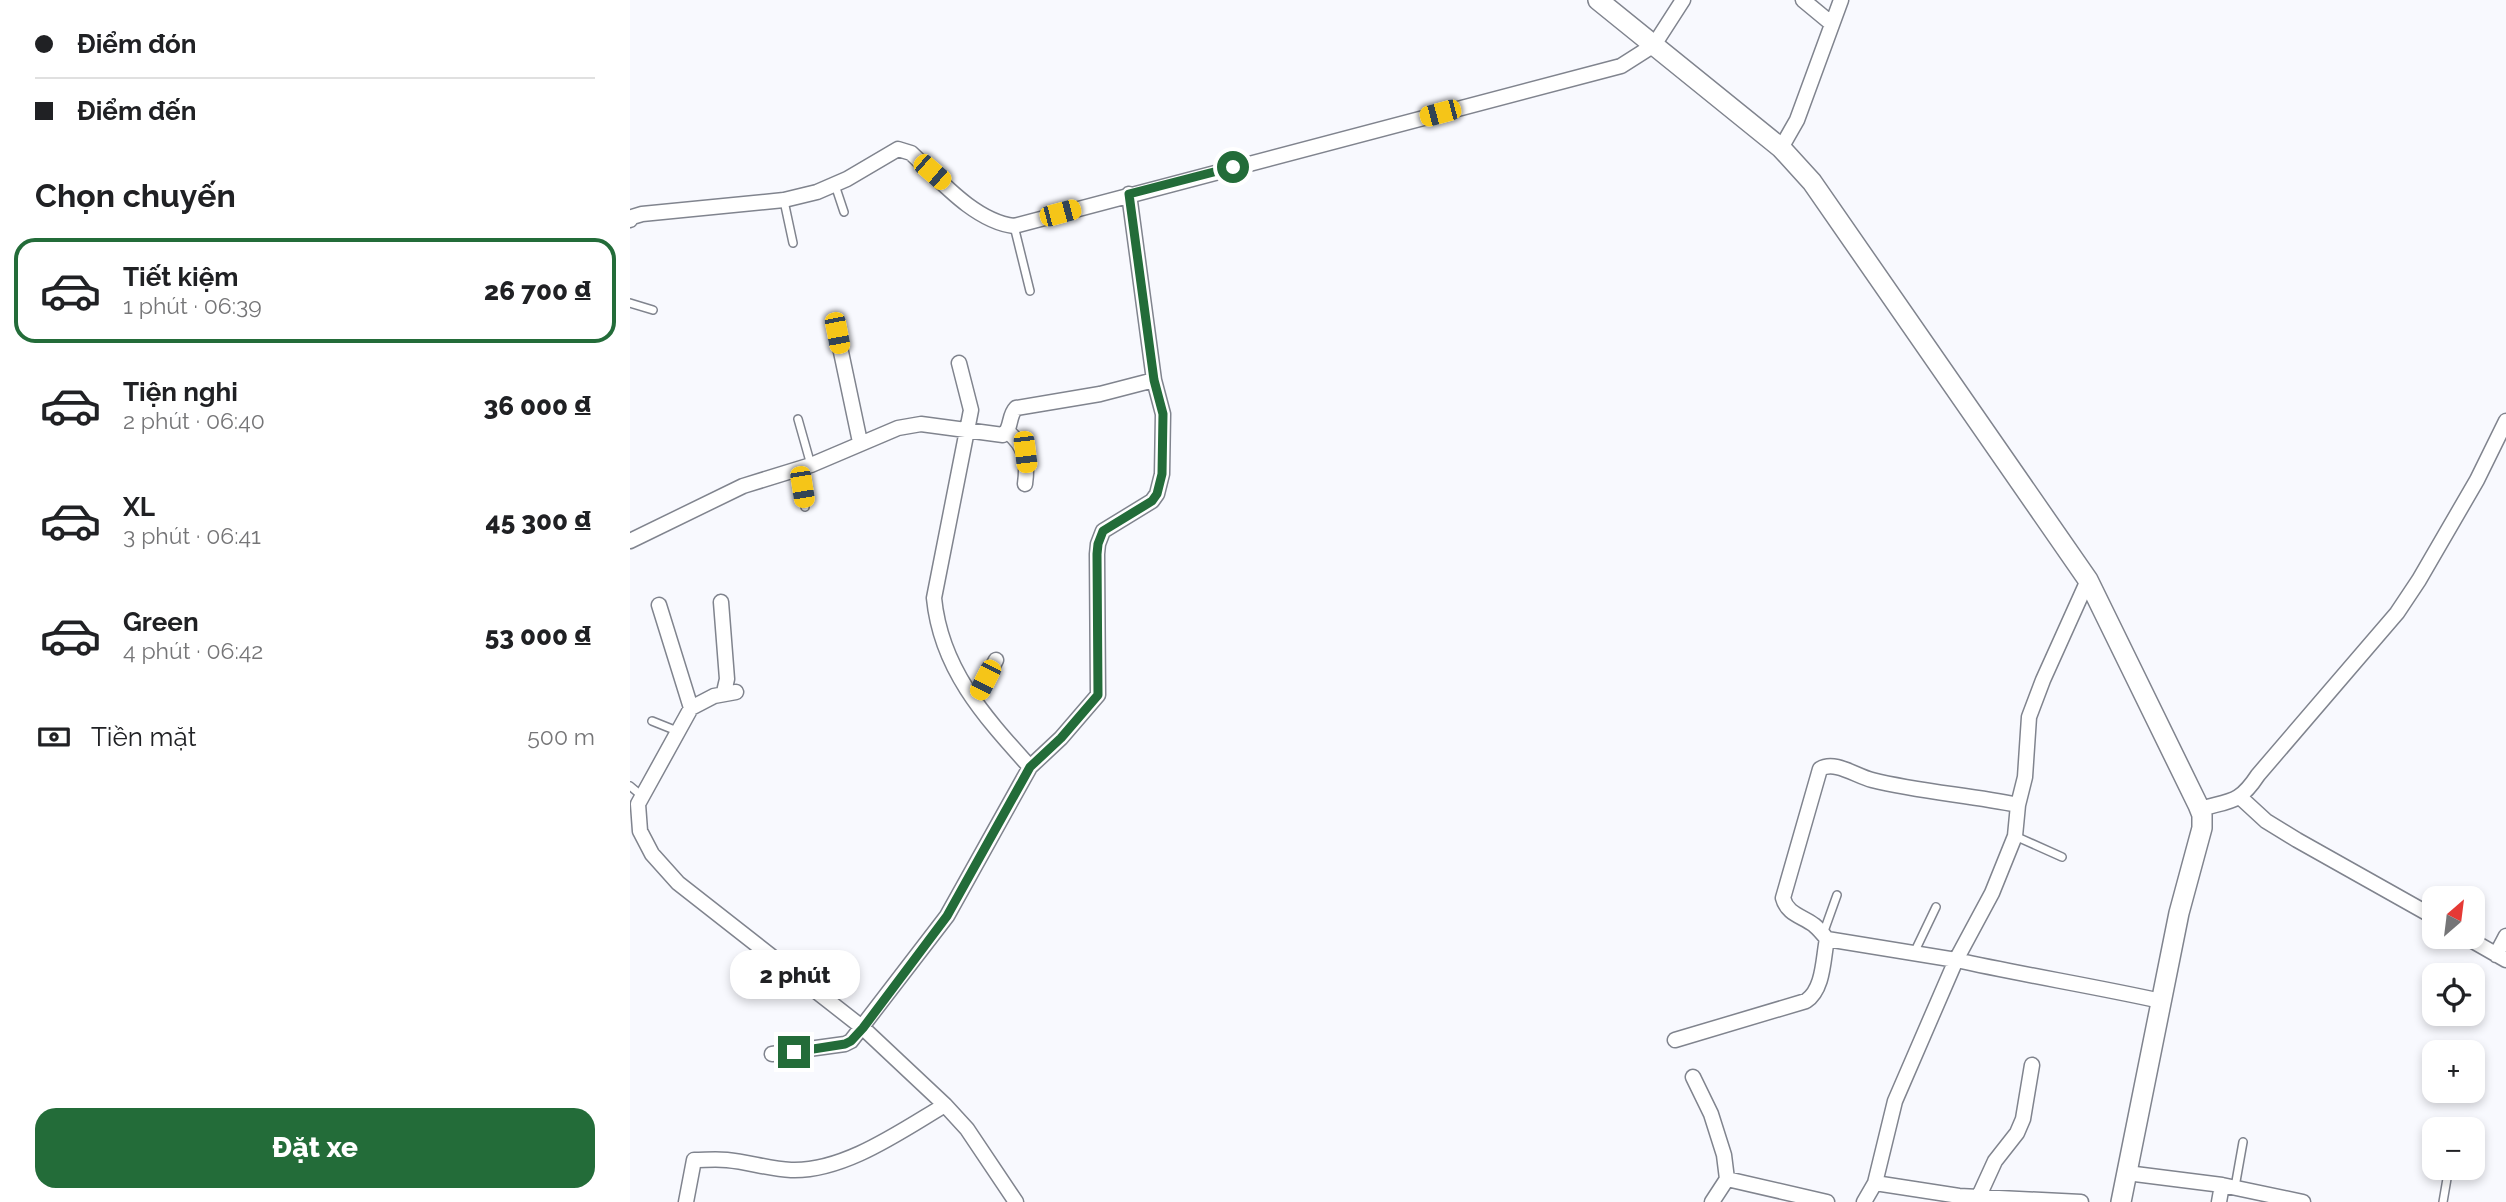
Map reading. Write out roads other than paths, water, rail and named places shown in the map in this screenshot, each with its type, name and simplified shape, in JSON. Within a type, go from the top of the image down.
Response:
[{"type":"street","points":[[1598,0],[1781,148],[1812,182],[2088,580],[2200,809],[2202,828],[2179,913],[2121,1202]]},
{"type":"street","points":[[630,220],[642,214],[784,200],[817,192],[835,185],[898,149],[904,150],[980,215],[1000,224],[1014,226],[1621,66],[1654,45],[1683,0]]},
{"type":"street","points":[[1803,0],[1832,24]]},
{"type":"street","points":[[1781,148],[1797,120],[1842,0]]},
{"type":"street","points":[[772,1054],[845,1044],[863,1028],[947,916],[1030,767],[1061,738],[1098,695],[1098,544],[1103,531],[1152,501],[1157,494],[1163,463],[1163,414],[1154,380],[1129,194]]},
{"type":"street","points":[[837,333],[860,442]]},
{"type":"street","points":[[959,363],[971,410],[934,598],[938,625],[955,673],[990,722],[1030,767]]},
{"type":"street","points":[[1008,432],[1016,408],[1100,394],[1154,380]]},
{"type":"street","points":[[2200,809],[2241,798],[2397,613],[2477,481],[2506,421]]},
{"type":"street","points":[[630,541],[743,486],[805,466],[898,428],[921,424],[998,436],[1008,432]]},
{"type":"street","points":[[1008,432],[1025,452],[1026,484]]},
{"type":"street","points":[[1864,1202],[1875,1183],[1895,1101],[1956,960],[1992,893],[2015,836],[2018,805],[2025,777],[2029,717],[2088,580]]},
{"type":"street","points":[[721,602],[730,692],[703,700],[691,708],[637,802],[640,831],[652,854],[678,883],[863,1028],[944,1105],[967,1129],[1014,1202]]},
{"type":"street","points":[[659,605],[691,708]]},
{"type":"street","points":[[975,700],[996,660]]},
{"type":"street","points":[[2018,805],[1960,795],[1929,793],[1869,779],[1831,766],[1820,769],[1783,898],[1785,905],[1790,911],[1812,923],[1824,937],[2161,1001]]},
{"type":"street","points":[[2241,798],[2266,821],[2422,910]]},
{"type":"street","points":[[2485,948],[2501,957],[2506,936]]},
{"type":"street","points":[[1675,1040],[1807,1001],[1818,984],[1824,937]]},
{"type":"street","points":[[1979,1196],[1995,1161],[2013,1139],[2023,1119],[2032,1065]]},
{"type":"street","points":[[1693,1077],[1711,1114],[1724,1155],[1727,1179],[1712,1202]]},
{"type":"street","points":[[686,1202],[694,1160],[724,1159],[780,1169],[814,1168],[876,1146],[944,1105]]},
{"type":"street","points":[[2127,1173],[2228,1187],[2303,1202]]},
{"type":"street","points":[[1727,1179],[1827,1202]]},
{"type":"street","points":[[1875,1183],[1959,1196],[2081,1202]]},
{"type":"street","points":[[2218,1202],[2228,1187]]},
{"type":"lane","points":[[835,185],[844,212]]},
{"type":"lane","points":[[784,200],[793,243]]},
{"type":"lane","points":[[1014,226],[1030,291]]},
{"type":"lane","points":[[630,303],[653,310]]},
{"type":"lane","points":[[797,419],[805,466],[806,507]]},
{"type":"lane","points":[[652,721],[678,732]]},
{"type":"lane","points":[[630,786],[637,802]]},
{"type":"lane","points":[[2015,836],[2062,857]]},
{"type":"lane","points":[[1824,937],[1837,895]]},
{"type":"lane","points":[[1913,953],[1936,907]]},
{"type":"lane","points":[[2228,1187],[2243,1142]]},
{"type":"lane","points":[[2443,1202],[2447,1180]]}]
